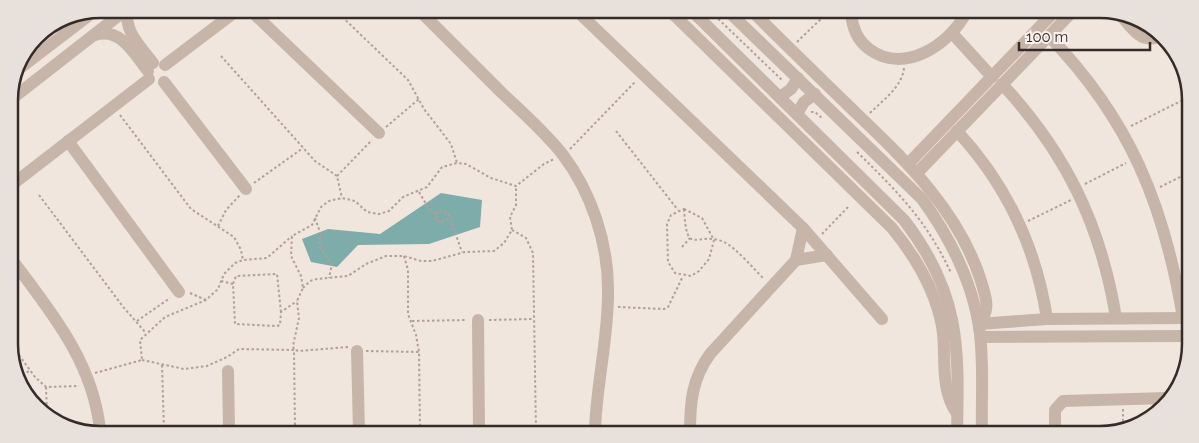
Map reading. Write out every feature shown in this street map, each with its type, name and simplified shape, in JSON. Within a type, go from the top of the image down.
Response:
[{"type":"street","points":[[18,94],[116,18]]},
{"type":"street","points":[[126,18],[130,32],[154,69]]},
{"type":"street","points":[[18,181],[114,106],[154,69],[226,18]]},
{"type":"street","points":[[258,18],[379,133]]},
{"type":"street","points":[[427,18],[550,140],[563,156],[584,190],[599,228],[607,267],[608,307],[597,394],[595,426]]},
{"type":"street","points":[[584,18],[816,241],[882,319]]},
{"type":"street","points":[[677,18],[892,228],[905,244],[921,270],[936,302],[942,328],[947,394],[958,415]]},
{"type":"street","points":[[698,18],[904,220],[928,254],[949,301],[955,332],[958,425]]},
{"type":"street","points":[[735,18],[922,199],[950,241],[964,270],[979,324],[981,337],[982,425]]},
{"type":"street","points":[[759,18],[913,168],[952,218],[977,268],[988,307],[985,316],[979,324]]},
{"type":"street","points":[[852,18],[856,35],[864,46],[875,54],[888,59],[902,60],[929,51],[952,33],[962,18]]},
{"type":"street","points":[[913,168],[957,131],[1049,18]]},
{"type":"street","points":[[913,168],[997,81],[1049,36],[1066,18]]},
{"type":"street","points":[[26,64],[84,19]]},
{"type":"street","points":[[1128,23],[1141,37],[1147,40],[1154,37]]},
{"type":"street","points":[[93,36],[102,33],[120,37],[154,69],[169,72],[164,82],[246,189]]},
{"type":"street","points":[[952,33],[1040,128],[1056,152],[1078,192],[1104,258],[1116,318]]},
{"type":"street","points":[[764,45],[775,34]]},
{"type":"street","points":[[1049,36],[1084,73],[1122,131],[1136,158],[1151,192],[1171,252],[1182,304]]},
{"type":"street","points":[[780,97],[790,89],[798,78]]},
{"type":"street","points":[[18,91],[27,88]]},
{"type":"street","points":[[796,114],[804,102],[815,94]]},
{"type":"street","points":[[864,142],[874,130]]},
{"type":"street","points":[[957,131],[996,178],[1021,224],[1038,271],[1047,319]]},
{"type":"street","points":[[68,141],[179,292]]},
{"type":"street","points":[[690,425],[691,397],[701,367],[710,354],[796,260],[803,228]]},
{"type":"street","points":[[796,260],[827,255]]},
{"type":"street","points":[[18,268],[68,336],[90,381],[99,426]]},
{"type":"street","points":[[979,324],[1047,319],[1182,318]]},
{"type":"street","points":[[478,320],[478,426]]},
{"type":"street","points":[[981,337],[1182,336]]},
{"type":"street","points":[[357,351],[359,426]]},
{"type":"street","points":[[228,370],[229,426]]},
{"type":"street","points":[[1055,425],[1055,410],[1060,402],[1161,398]]},
{"type":"path","points":[[344,18],[400,71],[451,144],[457,163]]},
{"type":"path","points":[[790,49],[822,18]]},
{"type":"path","points":[[221,56],[315,161],[337,176],[342,198]]},
{"type":"path","points":[[863,120],[898,85],[903,77],[904,68],[902,60]]},
{"type":"path","points":[[516,186],[544,164],[563,156],[642,75]]},
{"type":"path","points":[[337,176],[379,133],[418,99]]},
{"type":"path","points":[[1122,131],[1182,101]]},
{"type":"path","points":[[114,106],[191,209],[201,218],[218,226],[234,237],[241,250],[243,260]]},
{"type":"path","points":[[616,131],[678,210]]},
{"type":"path","points":[[218,226],[226,210],[246,189],[303,148]]},
{"type":"path","points":[[1021,224],[1136,158]]},
{"type":"path","points":[[142,360],[140,340],[146,333],[171,314],[206,300],[218,289],[230,268],[243,260],[267,258],[292,236],[312,225],[321,207],[329,201],[342,198],[355,201],[367,212],[379,214],[389,211],[403,197],[419,192],[427,187],[442,167],[457,163],[466,164],[491,178],[516,186]]},
{"type":"path","points":[[1151,192],[1182,176]]},
{"type":"path","points":[[281,312],[297,301],[303,288],[310,281],[348,276],[366,264],[386,256],[404,256],[421,261],[432,261],[462,252],[494,251],[504,244],[512,230],[510,217],[516,204],[516,186]]},
{"type":"path","points":[[419,192],[429,209],[436,214],[438,222],[444,223],[448,219]]},
{"type":"path","points":[[39,195],[146,333]]},
{"type":"path","points":[[816,241],[848,207]]},
{"type":"path","points":[[684,209],[686,233],[690,238],[695,241],[714,240],[726,242],[771,286]]},
{"type":"path","points":[[684,209],[702,218],[714,240],[706,265],[690,276],[675,273],[668,262],[667,224],[671,215],[678,210],[684,209]]},
{"type":"path","points":[[436,214],[440,210],[446,211],[448,219],[454,225],[462,252]]},
{"type":"path","points":[[315,218],[321,235],[319,246],[332,264],[329,278]]},
{"type":"path","points":[[512,230],[526,238],[533,253],[536,426]]},
{"type":"path","points":[[292,236],[291,256],[293,264],[299,270],[303,288]]},
{"type":"path","points":[[682,247],[690,238]]},
{"type":"path","points":[[928,254],[950,241]]},
{"type":"path","points":[[404,256],[408,276],[408,314],[416,335],[419,352],[420,426]]},
{"type":"path","points":[[277,274],[281,312],[280,325],[277,326],[235,324],[233,284],[236,276],[277,274]]},
{"type":"path","points":[[608,307],[664,309],[668,307],[683,276]]},
{"type":"path","points":[[221,281],[233,284]]},
{"type":"path","points":[[136,322],[179,292],[206,300]]},
{"type":"path","points":[[296,426],[293,338],[297,333],[299,318],[297,301]]},
{"type":"path","points":[[46,387],[90,381],[142,360],[184,369],[207,366],[239,349],[294,350],[348,347],[357,351],[419,352]]},
{"type":"path","points":[[19,355],[46,387],[47,406]]},
{"type":"path","points":[[162,365],[164,426]]},
{"type":"path","points":[[24,375],[30,370]]},
{"type":"path","points":[[1122,400],[1123,422]]},
{"type":"water","points":[[441,193],[482,200],[480,227],[429,244],[358,245],[337,267],[311,262],[302,239],[328,229],[380,234]]}]
